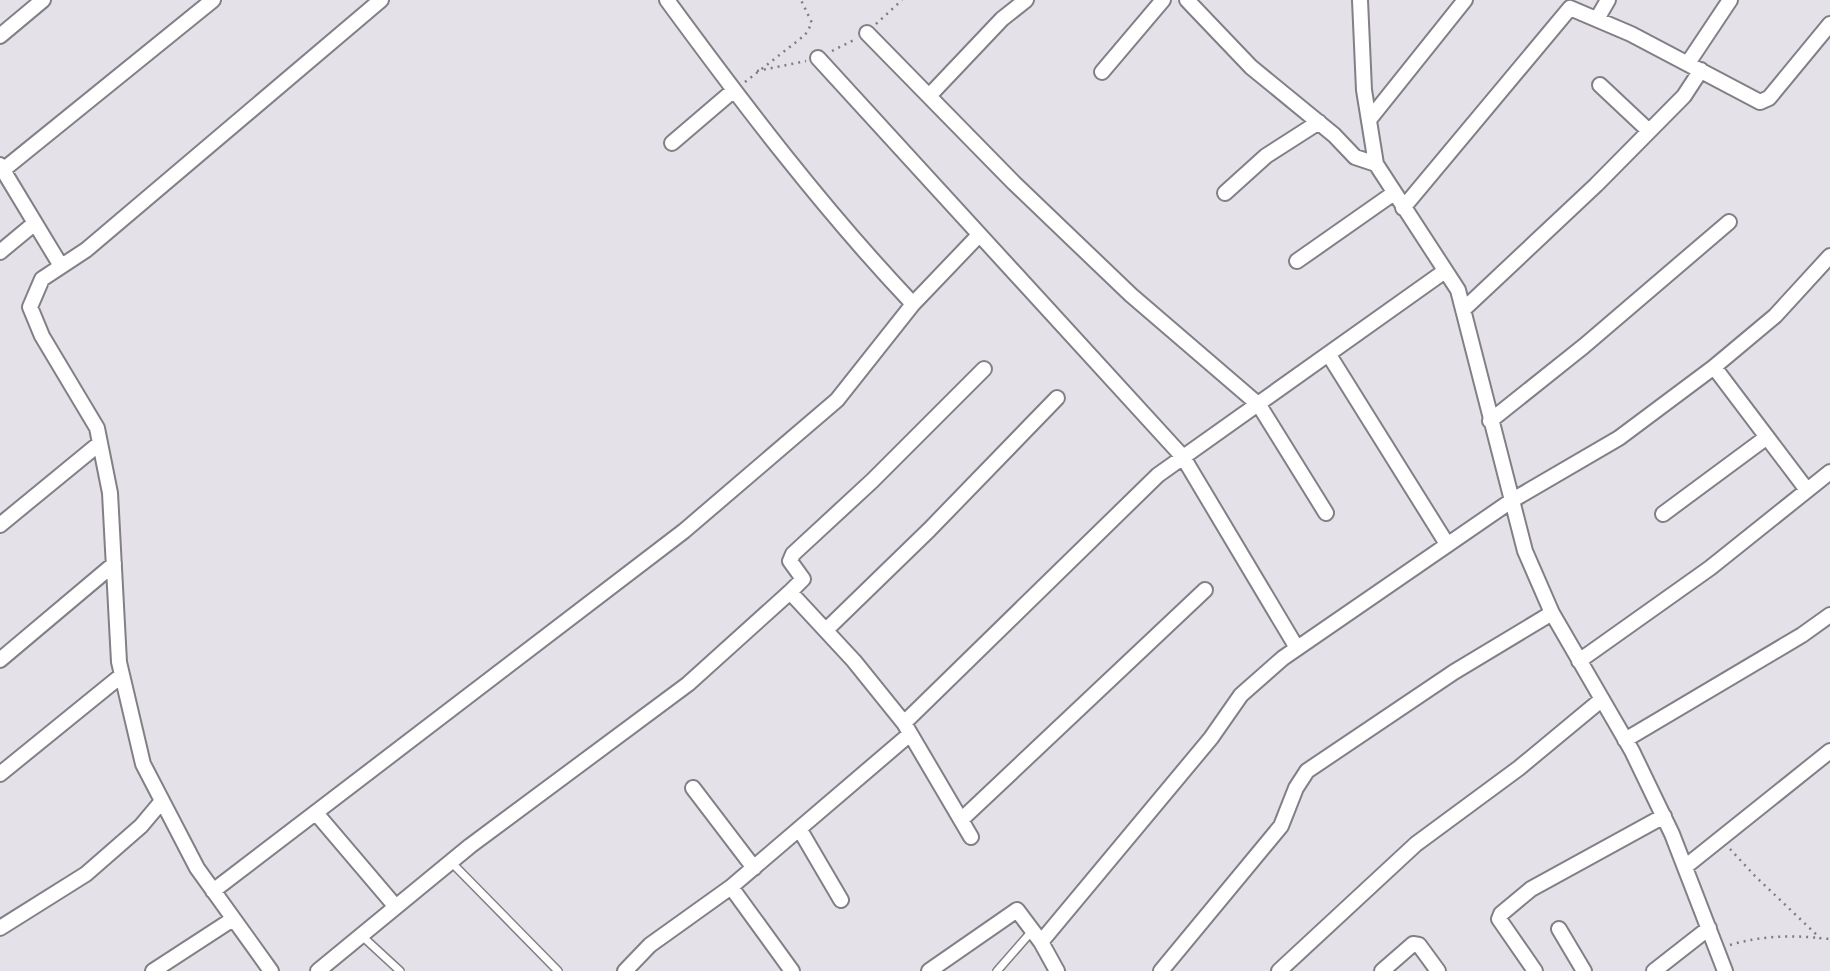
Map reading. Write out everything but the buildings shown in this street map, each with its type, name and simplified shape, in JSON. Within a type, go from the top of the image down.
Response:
[{"type":"street","points":[[0,36],[43,0]]},
{"type":"street","points":[[61,266],[2,168],[214,0]]},
{"type":"street","points":[[271,971],[197,868],[144,765],[119,662],[110,493],[97,428],[42,336],[30,307],[42,279],[86,250],[381,0]]},
{"type":"street","points":[[667,0],[734,90],[866,255],[913,304]]},
{"type":"street","points":[[929,96],[1002,19],[1026,0]]},
{"type":"street","points":[[1102,72],[1163,0]]},
{"type":"street","points":[[1187,0],[1251,67],[1319,122],[1355,157],[1376,164]]},
{"type":"street","points":[[1360,0],[1364,90],[1376,164],[1458,290],[1525,551],[1552,613],[1625,740],[1664,816],[1725,971]]},
{"type":"street","points":[[1369,120],[1465,0]]},
{"type":"street","points":[[1597,19],[1608,0]]},
{"type":"street","points":[[1463,310],[1596,185],[1684,96],[1695,67],[1730,0]]},
{"type":"street","points":[[1403,208],[1570,8],[1695,67],[1760,102],[1769,97],[1830,24]]},
{"type":"street","points":[[867,33],[1014,183],[1130,295],[1259,405],[1326,513]]},
{"type":"street","points":[[818,58],[1184,457],[1297,648]]},
{"type":"street","points":[[1600,85],[1649,131]]},
{"type":"street","points":[[672,143],[734,90]]},
{"type":"street","points":[[1224,194],[1266,156],[1319,122]]},
{"type":"street","points":[[1297,261],[1394,193]]},
{"type":"street","points":[[1490,421],[1729,222]]},
{"type":"street","points":[[0,252],[35,223]]},
{"type":"street","points":[[213,891],[684,531],[837,400],[913,304],[979,235]]},
{"type":"street","points":[[1036,936],[1211,738],[1241,695],[1297,648],[1447,544],[1511,501],[1619,438],[1714,367],[1775,316],[1830,256]]},
{"type":"street","points":[[625,971],[650,945],[730,887],[800,830],[907,728],[1129,501],[1158,475],[1445,271]]},
{"type":"street","points":[[1329,355],[1447,544]]},
{"type":"street","points":[[1714,367],[1807,491]]},
{"type":"street","points":[[318,971],[451,862],[688,684],[790,592],[803,579],[790,561],[793,554],[872,481],[984,369]]},
{"type":"street","points":[[826,630],[929,530],[1057,398]]},
{"type":"street","points":[[1662,514],[1767,437]]},
{"type":"street","points":[[0,525],[100,443]]},
{"type":"street","points":[[1580,660],[1710,568],[1830,472]]},
{"type":"street","points":[[0,660],[114,564]]},
{"type":"street","points":[[961,820],[1205,590]]},
{"type":"street","points":[[790,592],[826,630],[907,728],[971,837]]},
{"type":"street","points":[[1161,971],[1281,826],[1296,788],[1307,771],[1454,672],[1552,613]]},
{"type":"street","points":[[1625,740],[1802,635],[1830,615]]},
{"type":"street","points":[[0,774],[122,675]]},
{"type":"street","points":[[1279,971],[1416,844],[1519,768],[1601,700]]},
{"type":"street","points":[[1685,867],[1830,751]]},
{"type":"street","points":[[693,788],[754,868]]},
{"type":"street","points":[[0,928],[86,874],[141,826],[162,801]]},
{"type":"street","points":[[316,814],[396,907]]},
{"type":"street","points":[[1535,971],[1499,919],[1501,915],[1531,889],[1664,816]]},
{"type":"street","points":[[800,830],[841,900]]},
{"type":"street","points":[[730,887],[792,971]]},
{"type":"street","points":[[929,971],[1017,910],[1057,971]]},
{"type":"street","points":[[153,971],[233,919]]},
{"type":"street","points":[[1654,971],[1709,928]]},
{"type":"street","points":[[1559,929],[1584,971]]},
{"type":"street","points":[[1382,971],[1413,944],[1419,945],[1438,971]]},
{"type":"lane","points":[[451,862],[558,971]]},
{"type":"lane","points":[[361,935],[400,971]]},
{"type":"lane","points":[[997,971],[1036,936]]},
{"type":"path","points":[[734,90],[805,35],[812,23],[801,0]]},
{"type":"path","points":[[757,71],[818,58],[867,33],[902,0]]},
{"type":"path","points":[[1721,839],[1755,876],[1820,938]]},
{"type":"path","points":[[1717,950],[1750,939],[1792,936],[1830,939]]}]
